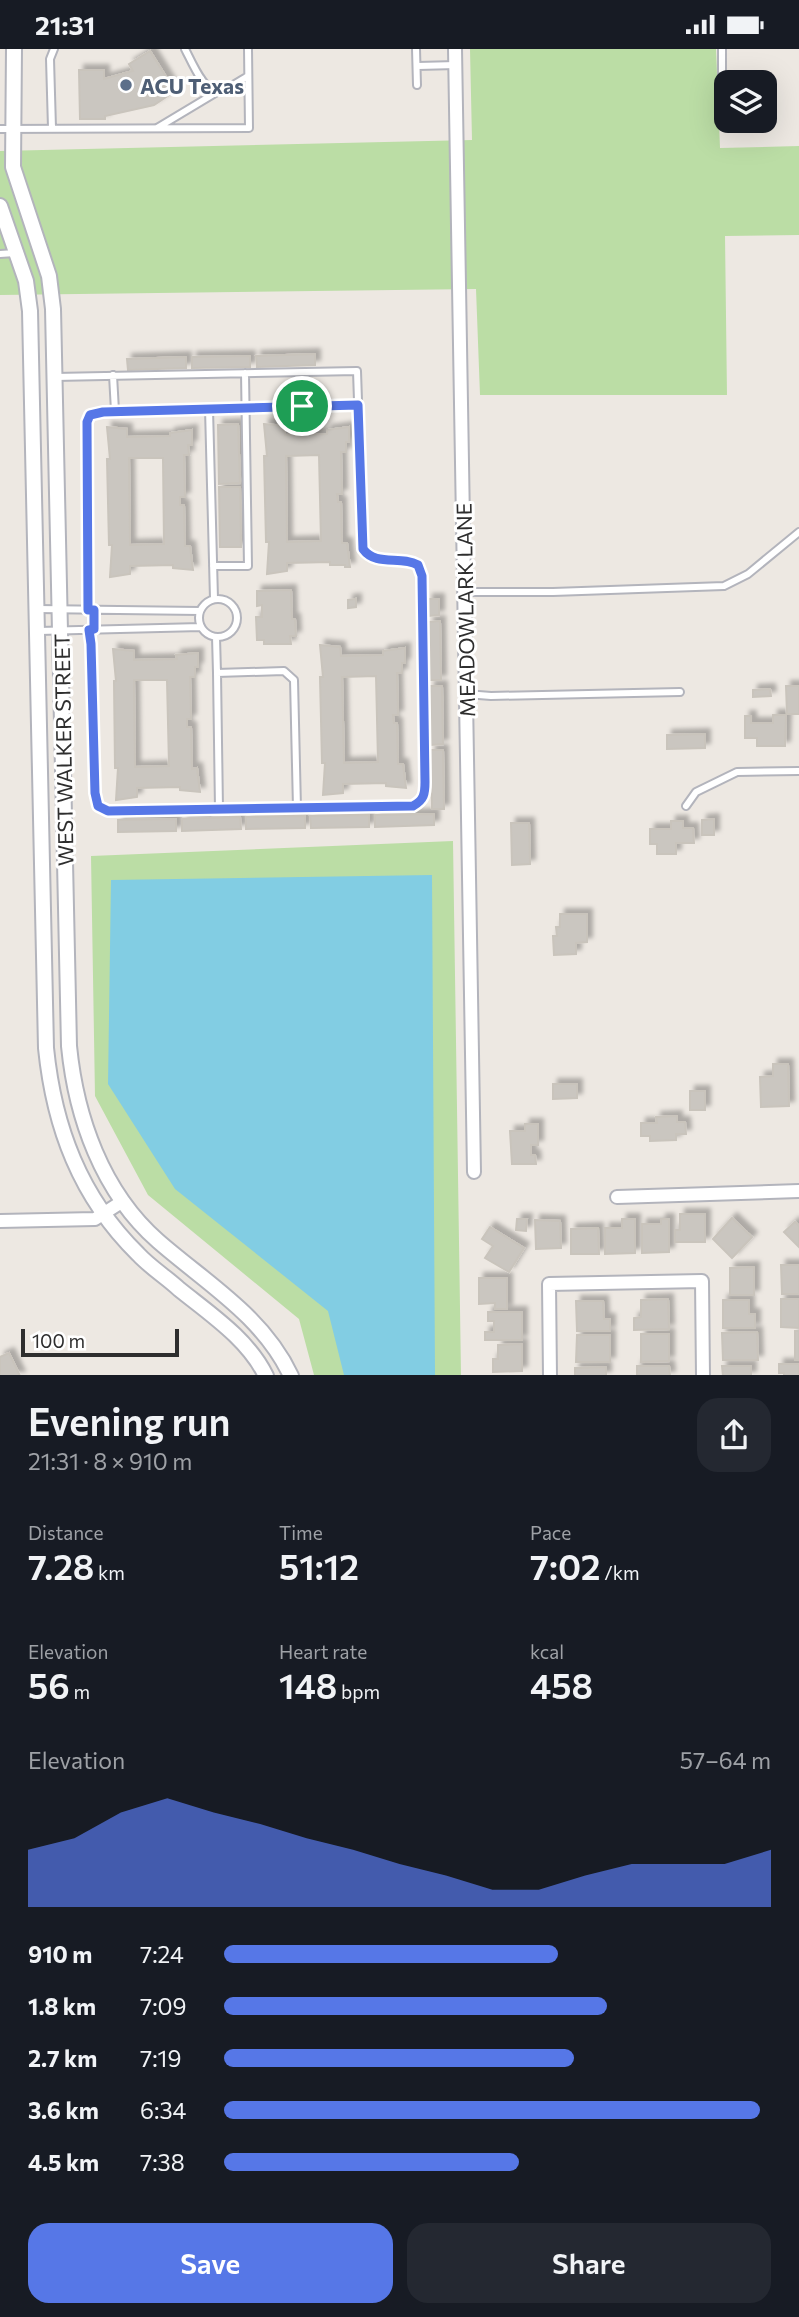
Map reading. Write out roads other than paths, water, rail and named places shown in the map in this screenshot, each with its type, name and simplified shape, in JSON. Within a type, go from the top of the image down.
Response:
[{"type":"street","name":"WEST WALKER STREET","points":[[14,49],[7,129],[13,167],[49,278],[53,309],[69,1047],[72,1080],[82,1122],[100,1163],[123,1201],[155,1238],[248,1314],[281,1354],[291,1375]]},
{"type":"street","name":"MEADOWLARK LANE","points":[[455,49],[474,1172]]},
{"type":"street","name":"WEST WALKER STREET","points":[[0,206],[26,281],[30,311],[46,1048],[49,1084],[60,1129],[79,1173],[104,1215],[138,1255],[231,1331],[266,1375]]},
{"type":"street","points":[[617,1197],[799,1191]]},
{"type":"street","points":[[0,1221],[95,1219],[123,1201]]},
{"type":"street","points":[[550,1375],[549,1284],[702,1281],[703,1375]]},
{"type":"lane","points":[[52,128],[50,59],[54,49]]},
{"type":"lane","points":[[185,49],[208,88],[219,91]]},
{"type":"lane","points":[[7,129],[249,128],[248,49]]},
{"type":"lane","points":[[416,49],[417,85]]},
{"type":"lane","points":[[722,49],[722,70]]},
{"type":"lane","points":[[418,66],[456,65]]},
{"type":"lane","points":[[156,128],[248,76]]},
{"type":"lane","points":[[0,254],[17,253]]},
{"type":"lane","points":[[55,377],[357,371],[363,549],[368,556],[376,559],[410,560],[418,565],[422,576],[425,794],[421,802],[413,806],[108,811],[98,806],[95,793],[87,422],[90,415],[115,411],[358,405]]},
{"type":"lane","points":[[213,566],[248,566],[245,373]]},
{"type":"lane","points":[[113,376],[115,411]]},
{"type":"lane","points":[[209,409],[214,599]]},
{"type":"lane","points":[[465,592],[724,586],[748,574],[799,533]]},
{"type":"lane","points":[[214,599],[231,604],[237,614],[235,626],[227,635],[209,635],[199,622],[203,605],[214,599]]},
{"type":"lane","points":[[36,609],[200,611]]},
{"type":"lane","points":[[37,631],[201,627]]},
{"type":"lane","points":[[216,637],[219,809]]},
{"type":"lane","points":[[217,673],[284,671],[294,680],[297,808]]},
{"type":"lane","points":[[466,694],[491,696],[681,692]]},
{"type":"lane","points":[[685,806],[695,792],[737,772],[799,771]]},
{"type":"water","points":[[432,875],[435,1375],[344,1375],[328,1311],[175,1189],[108,1084],[111,880]]},
{"type":"place","name":"ACU Texas","points":[[126,85]]}]
